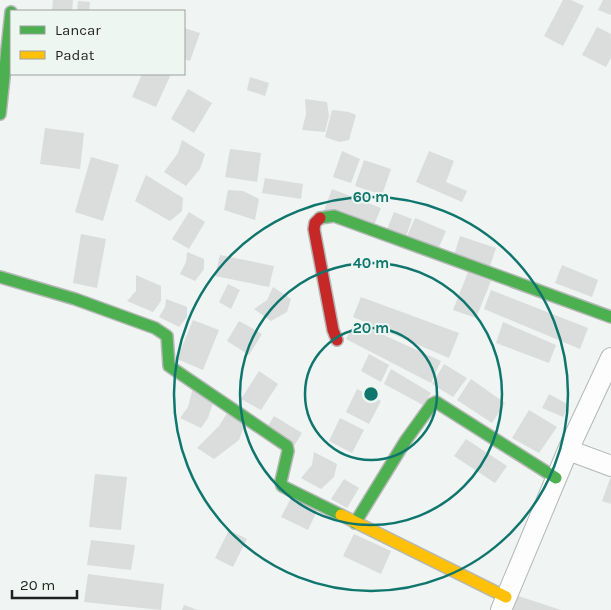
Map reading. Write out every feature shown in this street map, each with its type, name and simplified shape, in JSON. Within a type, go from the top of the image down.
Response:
[{"type":"main road","points":[[0,114],[10,20]]},
{"type":"main road","points":[[337,340],[333,330],[314,229],[315,223],[325,216],[334,216],[611,317]]},
{"type":"main road","points":[[0,277],[75,298],[155,328],[167,336],[169,366],[287,446],[288,451],[282,486],[355,523],[503,604]]},
{"type":"main road","points":[[355,523],[406,440],[432,404],[436,402],[556,478]]},
{"type":"street","points":[[503,604],[568,450],[611,358]]},
{"type":"street","points":[[568,450],[611,466]]},
{"type":"building","points":[[53,0],[73,0],[72,10],[52,10]]},
{"type":"building","points":[[563,0],[571,0],[584,6],[563,46],[544,36]]},
{"type":"building","points":[[603,0],[611,0],[611,15],[598,10]]},
{"type":"building","points":[[78,1],[90,2],[89,10],[77,10]]},
{"type":"building","points":[[597,27],[611,34],[611,58],[606,67],[582,55]]},
{"type":"building","points":[[185,28],[200,33],[190,61],[185,59]]},
{"type":"building","points":[[142,75],[171,75],[156,107],[132,97]]},
{"type":"building","points":[[250,77],[269,83],[265,96],[247,90]]},
{"type":"building","points":[[188,89],[212,103],[194,133],[171,119]]},
{"type":"building","points":[[305,99],[327,102],[329,116],[325,132],[302,130],[306,114]]},
{"type":"building","points":[[332,110],[349,112],[356,115],[349,140],[339,142],[325,137]]},
{"type":"building","points":[[45,128],[84,133],[80,169],[40,164]]},
{"type":"building","points":[[182,140],[205,154],[200,169],[186,186],[164,172],[178,153]]},
{"type":"building","points":[[230,149],[261,153],[257,182],[225,177]]},
{"type":"building","points":[[342,151],[360,159],[351,183],[333,177]]},
{"type":"building","points":[[429,151],[454,161],[446,182],[467,191],[462,202],[416,182]]},
{"type":"building","points":[[91,157],[119,165],[103,221],[75,212]]},
{"type":"building","points":[[364,160],[391,169],[382,195],[355,186]]},
{"type":"building","points":[[146,175],[183,198],[182,211],[170,221],[135,201]]},
{"type":"building","points":[[265,178],[303,184],[301,199],[262,193]]},
{"type":"building","points":[[332,189],[381,208],[372,230],[324,211]]},
{"type":"building","points":[[228,190],[243,191],[259,199],[255,220],[224,210]]},
{"type":"building","points":[[189,212],[205,222],[189,249],[172,239]]},
{"type":"building","points":[[394,212],[412,219],[405,239],[386,232]]},
{"type":"building","points":[[415,218],[446,231],[436,254],[405,241]]},
{"type":"building","points":[[81,234],[106,239],[97,288],[73,283]]},
{"type":"building","points":[[460,236],[496,248],[490,266],[454,255]]},
{"type":"building","points":[[187,252],[204,259],[204,269],[195,281],[180,274],[186,262]]},
{"type":"building","points":[[220,255],[274,266],[269,287],[215,276]]},
{"type":"building","points":[[562,265],[598,280],[592,297],[555,283]]},
{"type":"building","points":[[468,272],[491,281],[476,318],[453,310]]},
{"type":"building","points":[[136,275],[161,286],[161,301],[153,312],[127,301],[136,291]]},
{"type":"building","points":[[228,284],[240,290],[231,309],[219,302]]},
{"type":"building","points":[[273,287],[291,299],[287,312],[271,321],[254,309],[267,300]]},
{"type":"building","points":[[491,290],[588,328],[580,349],[484,309]]},
{"type":"building","points":[[361,297],[459,333],[449,358],[353,317]]},
{"type":"building","points":[[166,299],[187,307],[187,317],[179,327],[159,317],[165,307]]},
{"type":"building","points":[[193,320],[219,330],[203,370],[177,359]]},
{"type":"building","points":[[239,321],[262,334],[249,355],[227,341]]},
{"type":"building","points":[[355,322],[441,361],[431,383],[346,339]]},
{"type":"building","points":[[503,322],[556,345],[549,363],[496,343]]},
{"type":"building","points":[[369,354],[389,365],[381,382],[361,371]]},
{"type":"building","points":[[444,364],[467,378],[453,397],[432,384]]},
{"type":"building","points":[[391,369],[431,393],[423,405],[384,384]]},
{"type":"building","points":[[259,371],[278,384],[261,410],[241,399]]},
{"type":"building","points":[[471,379],[505,403],[492,423],[457,400]]},
{"type":"building","points":[[194,384],[215,397],[208,418],[201,428],[180,418],[188,407]]},
{"type":"building","points":[[357,389],[381,401],[369,424],[346,412]]},
{"type":"building","points":[[549,394],[569,405],[563,417],[542,408]]},
{"type":"building","points":[[229,410],[246,421],[239,440],[214,459],[197,448],[219,426]]},
{"type":"building","points":[[529,410],[557,427],[539,453],[512,438]]},
{"type":"building","points":[[274,416],[302,433],[294,446],[266,429]]},
{"type":"building","points":[[340,418],[364,430],[352,453],[329,441]]},
{"type":"building","points":[[466,439],[507,466],[495,483],[454,456]]},
{"type":"building","points":[[314,452],[337,464],[334,477],[321,489],[301,478],[312,465]]},
{"type":"building","points":[[95,474],[127,477],[121,530],[89,527]]},
{"type":"building","points":[[611,476],[611,504],[602,501]]},
{"type":"building","points":[[344,479],[359,488],[347,508],[331,499]]},
{"type":"building","points":[[292,496],[318,509],[308,530],[281,517]]},
{"type":"building","points":[[229,530],[247,539],[233,567],[215,558]]},
{"type":"building","points":[[354,534],[391,551],[381,574],[343,556]]},
{"type":"building","points":[[91,540],[135,545],[131,570],[87,565]]},
{"type":"building","points":[[88,574],[164,584],[161,610],[84,602]]},
{"type":"building","points":[[512,594],[561,610],[506,610]]},
{"type":"building","points":[[184,605],[198,610],[182,610]]},
{"type":"traffic: fast","points":[[0,114],[10,21]]},
{"type":"traffic: fast","points":[[320,218],[334,216],[611,317]]},
{"type":"traffic: fast","points":[[0,277],[75,299],[155,328],[167,336],[169,366],[287,446],[288,451],[281,481],[282,486],[341,515]]},
{"type":"traffic: fast","points":[[355,523],[406,440],[432,404],[436,402],[556,478]]},
{"type":"traffic: slow","points":[[341,515],[506,597]]},
{"type":"traffic: jam","points":[[320,218],[315,223],[314,229],[333,330],[337,340]]}]
